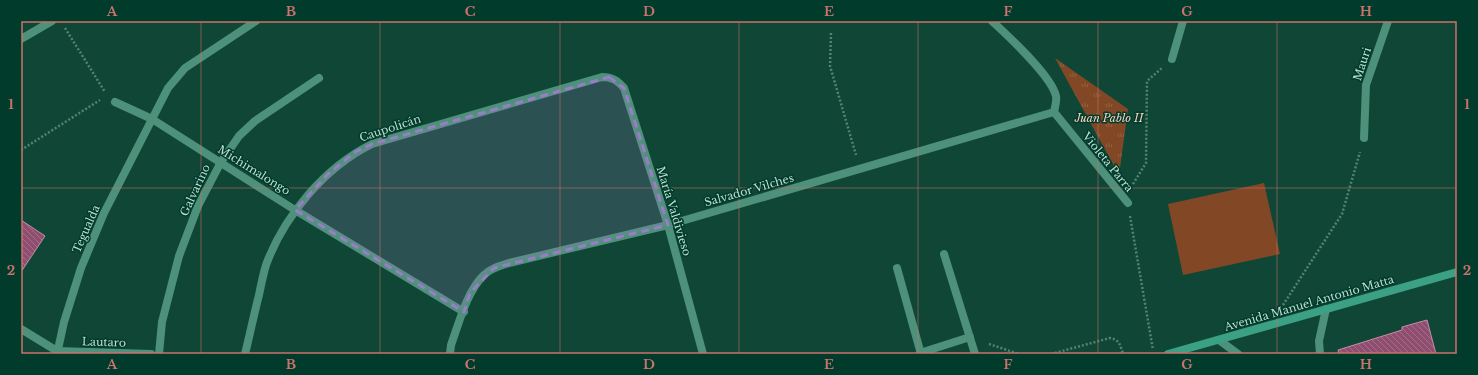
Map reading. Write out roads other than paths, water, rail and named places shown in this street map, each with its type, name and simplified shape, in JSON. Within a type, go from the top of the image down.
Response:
[{"type":"main road","name":"Avenida Manuel Antonio Matta","points":[[1172,353],[1457,272]]},
{"type":"street","points":[[21,39],[52,21]]},
{"type":"street","name":"Tegualda","points":[[57,353],[64,322],[81,268],[104,213],[168,88],[185,68],[256,21]]},
{"type":"street","points":[[992,21],[1030,57],[1051,85],[1056,97],[1054,112]]},
{"type":"street","points":[[1172,59],[1183,21]]},
{"type":"street","name":"Mauri","points":[[1364,138],[1366,85],[1388,21]]},
{"type":"street","name":"Caupolicán","points":[[245,354],[266,266],[277,240],[296,210],[328,174],[355,152],[372,144],[602,77],[615,79]]},
{"type":"street","name":"Galvarino","points":[[159,354],[162,322],[179,256],[198,206],[221,162],[239,136],[254,121],[319,78]]},
{"type":"street","name":"María Valdivieso","points":[[615,79],[624,88],[668,225],[703,354]]},
{"type":"street","name":"Michimalongo","points":[[114,102],[152,119],[296,210],[465,308]]},
{"type":"street","name":"Salvador Vilches","points":[[450,354],[451,345],[470,293],[484,274],[494,268],[509,262],[668,225],[1054,112]]},
{"type":"street","name":"Violeta Parra","points":[[1054,112],[1128,204]]},
{"type":"street","points":[[944,254],[975,354]]},
{"type":"street","points":[[897,268],[921,353],[970,337]]},
{"type":"street","points":[[1320,354],[1319,341],[1326,309]]},
{"type":"street","points":[[21,329],[57,353]]},
{"type":"street","points":[[1219,340],[1238,354]]},
{"type":"street","name":"Lautaro","points":[[57,353],[151,354]]},
{"type":"park label","name":"Juan Pablo II","points":[[1109,118]]}]
